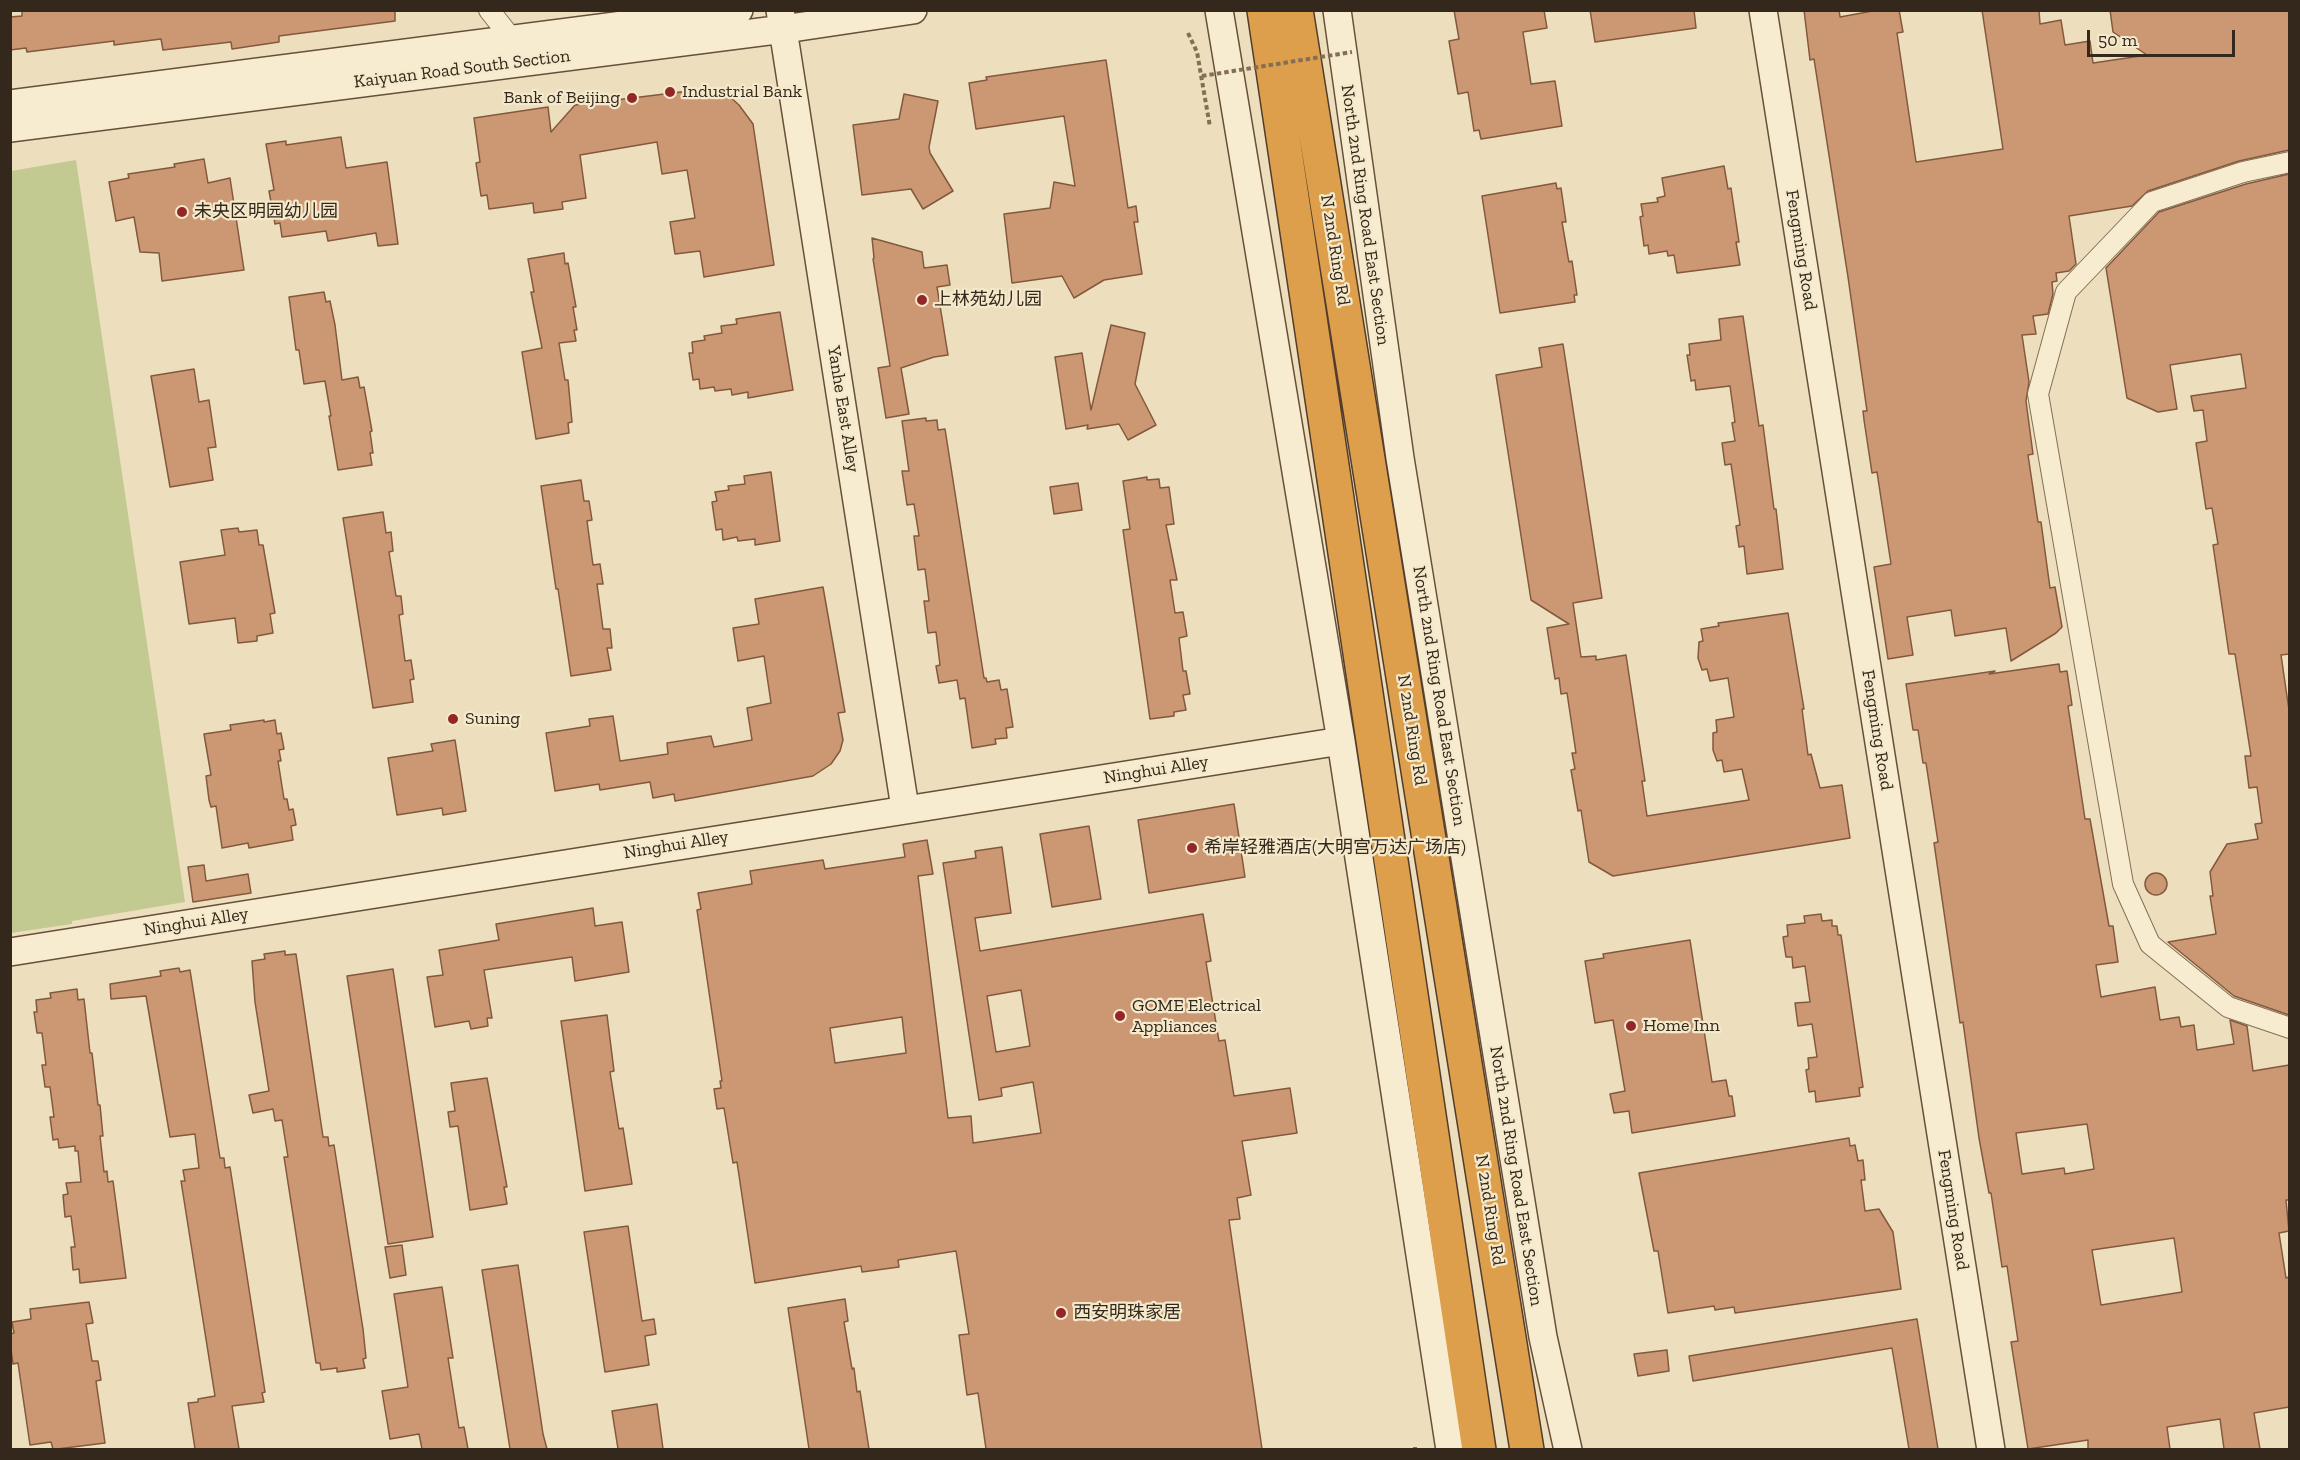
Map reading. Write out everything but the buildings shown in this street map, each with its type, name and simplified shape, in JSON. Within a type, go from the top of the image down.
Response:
[{"type":"highway","name":"N 2nd Ring Rd","points":[[1264,10],[1479,1449]]},
{"type":"highway","name":"N 2nd Ring Rd","points":[[1296,10],[1515,1362],[1527,1449]]},
{"type":"street","points":[[489,10],[512,39]]},
{"type":"street","name":"Kaiyuan Road South Section","points":[[10,104],[739,10]]},
{"type":"street","name":"Kaiyuan Road South Section","points":[[10,128],[782,20],[913,10]]},
{"type":"street","points":[[1219,10],[1341,741],[1450,1449]]},
{"type":"street","name":"North 2nd Ring Road East Section","points":[[1337,10],[1404,482],[1543,1337],[1568,1449]]},
{"type":"street","name":"Fengming Road","points":[[1763,10],[1991,1449]]},
{"type":"street","name":"Yanhe East Alley","points":[[782,20],[905,808]]},
{"type":"street","points":[[2289,162],[2243,172],[2152,202],[2066,292],[2038,394],[2122,884],[2150,944],[2228,1007],[2289,1028]]},
{"type":"street","name":"Ninghui Alley","points":[[10,952],[905,808],[1341,741]]},
{"type":"street","points":[[1515,1362],[1544,1449]]},
{"type":"path","points":[[1188,33],[1197,52],[1210,127]]},
{"type":"path","points":[[1202,76],[1352,52]]},
{"type":"green space","points":[[76,160],[185,902],[72,921],[72,924],[11,933],[11,171]]},
{"type":"place","name":"Industrial Bank","points":[[670,92]]},
{"type":"place","name":"Bank of Beijing","points":[[632,98]]},
{"type":"place","name":"未央区明园幼儿园","points":[[182,212]]},
{"type":"place","name":"上林苑幼儿园","points":[[922,300]]},
{"type":"place","name":"Suning","points":[[453,719]]},
{"type":"place","name":"希岸轻雅酒店(大明宫万达广场店)","points":[[1192,848]]},
{"type":"place","name":"GOME Electrical Appliances","points":[[1120,1016]]},
{"type":"place","name":"Home Inn","points":[[1631,1026]]},
{"type":"place","name":"西安明珠家居","points":[[1061,1313]]}]
